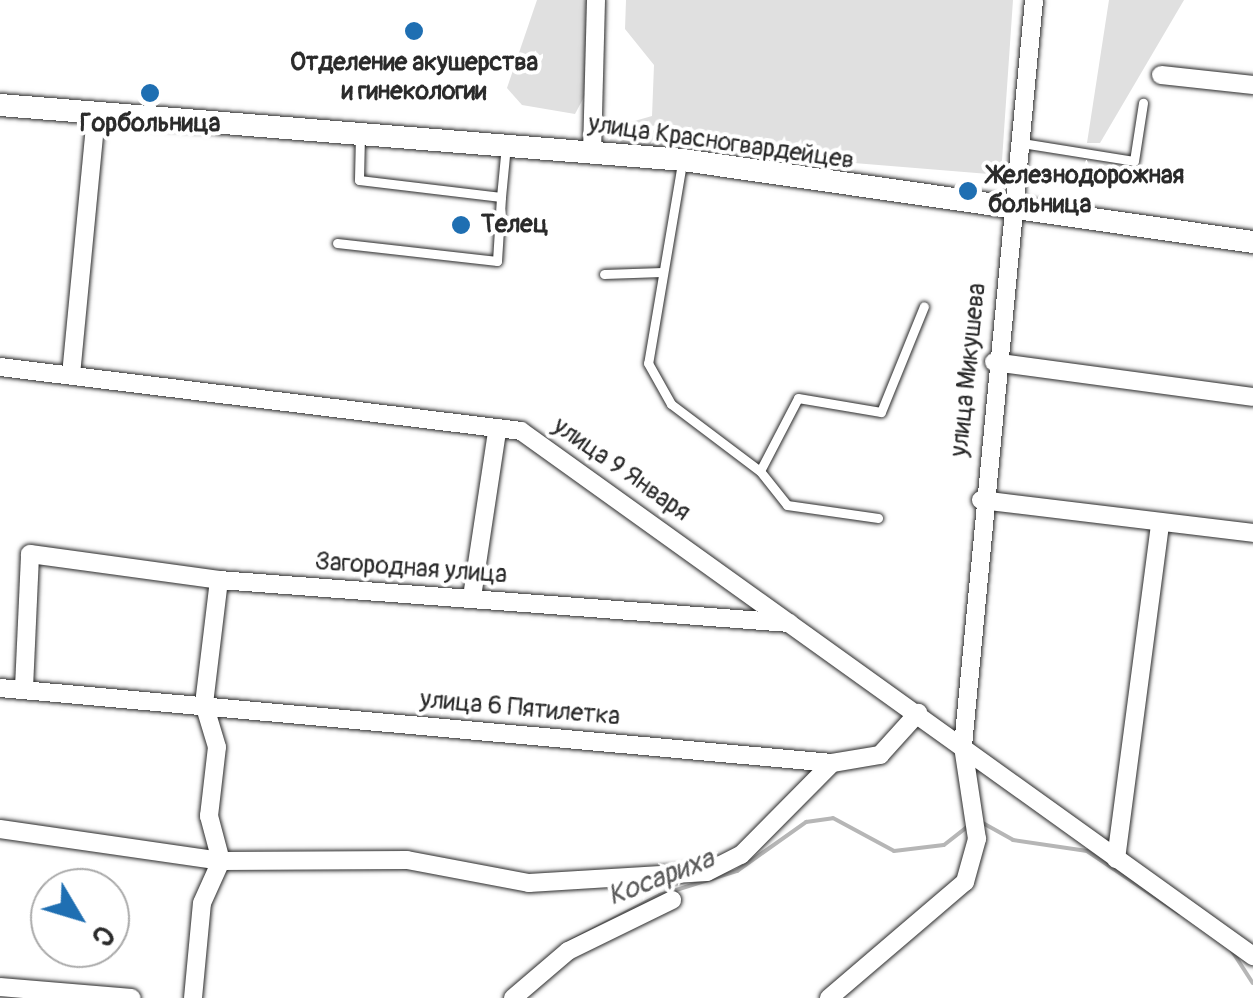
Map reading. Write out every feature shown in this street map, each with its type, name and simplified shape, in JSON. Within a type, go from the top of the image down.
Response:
[{"type":"street","points":[[592,153],[596,0]]},
{"type":"street","name":"улица Микушева","points":[[829,998],[965,882],[977,840],[963,746],[994,362],[1034,0]]},
{"type":"street","points":[[1161,75],[1253,85]]},
{"type":"street","name":"улица Красногвардейцев","points":[[0,105],[682,160],[1010,214],[1253,242]]},
{"type":"street","points":[[72,375],[96,114]]},
{"type":"street","points":[[994,362],[1253,397]]},
{"type":"street","name":"улица 9 Января","points":[[0,367],[521,431],[1253,956]]},
{"type":"street","points":[[472,597],[497,431]]},
{"type":"street","points":[[981,500],[1253,532]]},
{"type":"street","points":[[1116,859],[1160,523]]},
{"type":"street","name":"Загородная улица","points":[[24,688],[30,554],[219,580],[790,623]]},
{"type":"street","points":[[193,998],[202,903],[221,861],[209,816],[217,747],[204,704],[219,580]]},
{"type":"street","name":"улица 6 Пятилетка","points":[[0,688],[832,763],[880,756],[918,714]]},
{"type":"street","points":[[0,829],[221,861],[407,860],[529,883],[707,872],[741,855],[832,763]]},
{"type":"street","points":[[513,998],[568,951],[672,900]]},
{"type":"street","points":[[0,987],[132,998]]},
{"type":"lane","points":[[1019,142],[1134,161],[1143,103]]},
{"type":"lane","points":[[360,132],[359,180],[501,197]]},
{"type":"lane","points":[[336,243],[496,261],[506,144]]},
{"type":"lane","points":[[682,160],[648,363],[671,404],[760,471],[787,505],[878,518]]},
{"type":"lane","points":[[604,274],[662,272]]},
{"type":"lane","points":[[760,471],[798,398],[881,412],[924,306]]},
{"type":"shaded area","points":[[537,0],[587,0],[585,95],[575,114],[522,105],[507,88]]},
{"type":"shaded area","points":[[626,0],[1013,0],[1001,175],[620,144],[624,124],[652,116],[654,65],[625,29]]},
{"type":"shaded area","points":[[1109,0],[1184,0],[1100,143],[1087,143]]},
{"type":"waterway","name":"Косариха","points":[[567,943],[660,895],[737,871],[806,822],[833,818],[894,851],[944,845],[967,827]]},
{"type":"waterway","name":"Косариха","points":[[981,822],[1013,840],[1087,851],[1179,913]]},
{"type":"waterway","name":"Косариха","points":[[1232,951],[1253,983]]},
{"type":"place","name":"Отделение акушерства и гинекологии","points":[[414,31]]},
{"type":"place","name":"Горбольница","points":[[150,93]]},
{"type":"place","name":"Железнодорожная больница","points":[[968,191]]},
{"type":"place","name":"Телец","points":[[461,225]]}]
